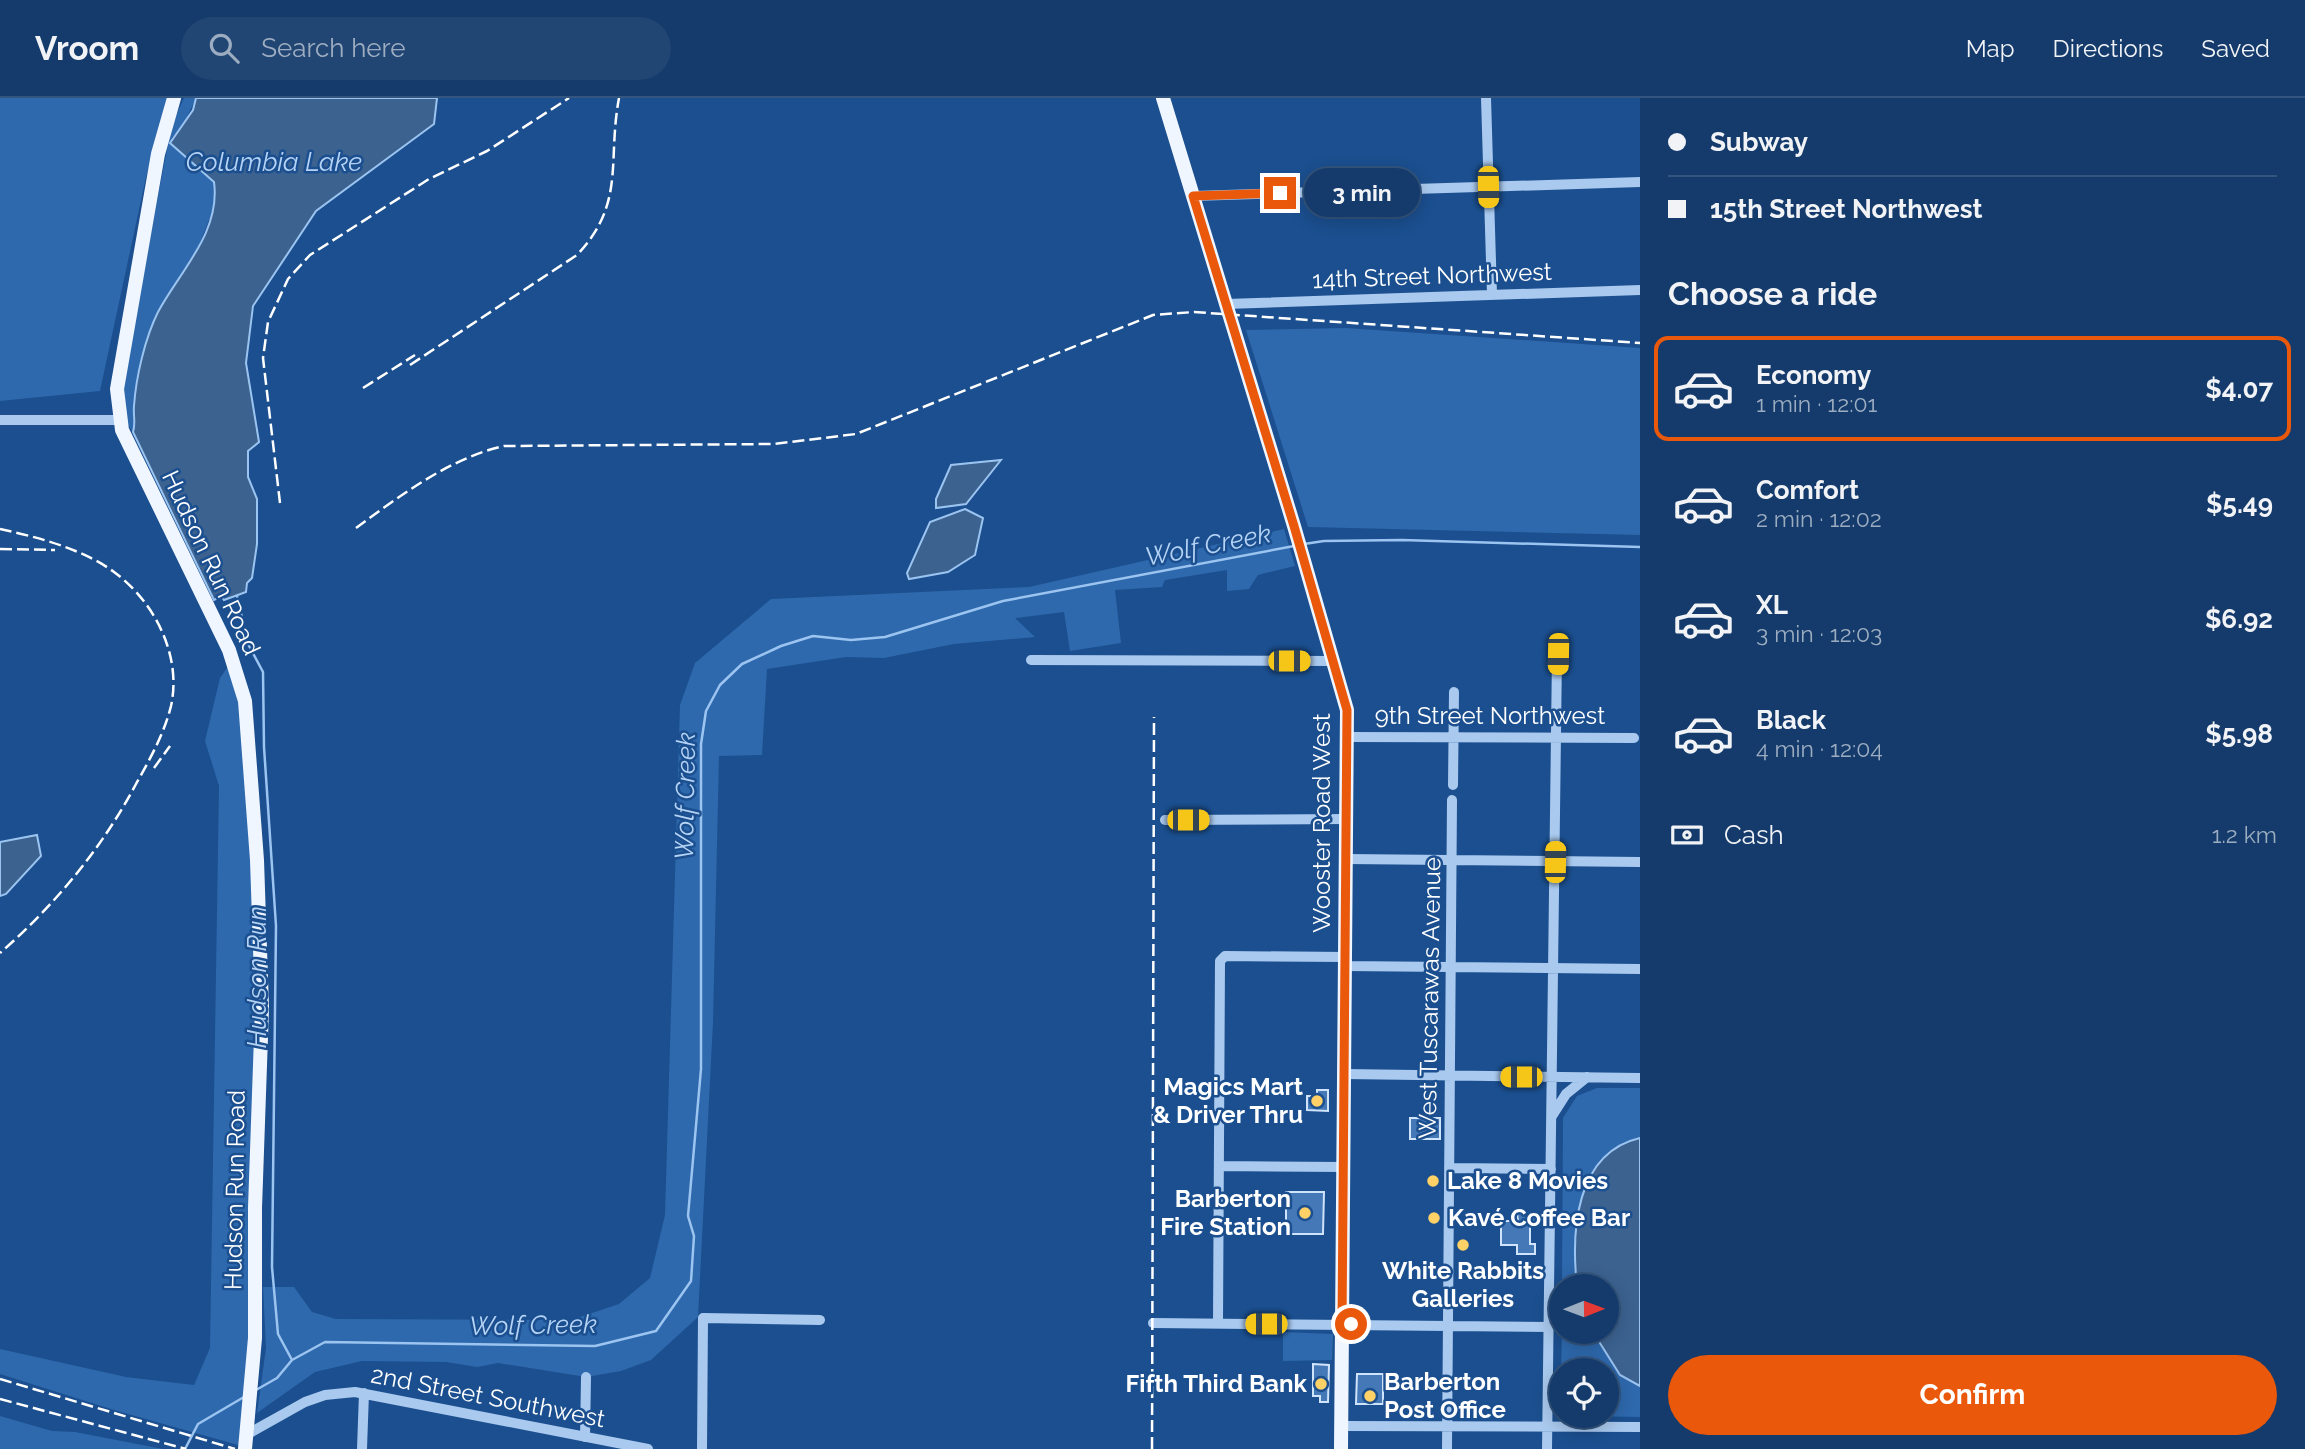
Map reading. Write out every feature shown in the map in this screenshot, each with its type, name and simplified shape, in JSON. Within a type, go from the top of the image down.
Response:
[{"type":"main road","name":"Hudson Run Road","points":[[174,98],[158,154],[117,389],[119,420],[229,650],[245,701],[259,892],[262,1008],[255,1208],[256,1338],[246,1442]]},
{"type":"main road","name":"Wooster Road West","points":[[1163,98],[1346,704],[1340,1449]]},
{"type":"street","points":[[1486,98],[1492,294]]},
{"type":"street","points":[[1193,196],[1640,182]]},
{"type":"street","name":"14th Street Northwest","points":[[1226,304],[1640,290]]},
{"type":"street","points":[[0,420],[119,420]]},
{"type":"street","points":[[1550,1274],[1558,654]]},
{"type":"street","points":[[1031,660],[1334,661]]},
{"type":"street","points":[[1453,785],[1454,692]]},
{"type":"street","name":"9th Street Northwest","points":[[1347,737],[1634,738]]},
{"type":"street","name":"West Tuscarawas Avenue","points":[[1447,1449],[1452,800]]},
{"type":"street","points":[[1165,820],[1346,819]]},
{"type":"street","points":[[1346,859],[1640,862]]},
{"type":"street","points":[[1218,1323],[1220,961],[1225,956],[1452,967],[1640,969]]},
{"type":"street","points":[[1343,1074],[1640,1078]]},
{"type":"street","points":[[1552,1116],[1566,1094],[1587,1077]]},
{"type":"street","points":[[1219,1166],[1343,1167]]},
{"type":"street","points":[[1449,1168],[1551,1169]]},
{"type":"street","points":[[702,1449],[703,1318],[820,1320]]},
{"type":"street","points":[[1153,1323],[1549,1327],[1547,1449]]},
{"type":"street","points":[[585,1437],[586,1377]]},
{"type":"street","points":[[362,1449],[364,1393]]},
{"type":"street","name":"2nd Street Southwest","points":[[246,1442],[305,1402],[325,1395],[364,1393],[648,1449]]},
{"type":"street","points":[[1341,1426],[1548,1427]]},
{"type":"street","points":[[1619,1427],[1640,1427]]},
{"type":"shaded area","points":[[0,98],[170,98],[146,177],[100,391],[0,401]]},
{"type":"shaded area","points":[[184,98],[196,98],[181,130],[172,137],[214,182],[216,202],[194,258],[158,313],[134,405],[133,432],[125,417],[124,407],[126,361],[172,124]]},
{"type":"shaded area","points":[[1346,328],[1640,348],[1640,535],[1308,527],[1246,330]]},
{"type":"shaded area","points":[[1284,529],[1295,566],[1258,575],[1249,589],[1227,591],[1227,570],[1165,580],[1162,587],[1115,590],[1121,643],[1070,651],[1064,612],[1015,618],[1035,637],[954,644],[884,658],[846,657],[767,669],[762,755],[719,756],[713,1022],[698,1317],[651,1360],[621,1371],[586,1377],[498,1363],[477,1367],[446,1362],[362,1361],[315,1372],[257,1413],[266,1348],[263,1287],[294,1287],[312,1312],[336,1319],[571,1320],[619,1304],[650,1278],[665,1215],[680,705],[695,663],[771,599],[1029,587]]},
{"type":"shaded area","points":[[233,659],[240,681],[261,942],[245,1447],[0,1374],[0,1349],[126,1377],[194,1385],[210,1348],[219,786],[205,741],[220,678]]},
{"type":"shaded area","points":[[1597,1088],[1640,1088],[1640,1417],[1619,1417],[1619,1358],[1561,1358],[1562,1344],[1619,1344],[1619,1274],[1562,1274],[1563,1118],[1577,1096]]},
{"type":"shaded area","points":[[1283,1332],[1333,1334],[1332,1360],[1283,1361]]},
{"type":"shaded area","points":[[0,1416],[52,1431],[75,1432],[163,1449],[0,1449]]},
{"type":"water","name":"Columbia Lake","points":[[196,98],[437,98],[434,124],[316,211],[253,306],[246,363],[259,442],[248,451],[248,477],[257,499],[257,544],[252,578],[247,583],[246,592],[224,600],[221,596],[214,600],[133,432],[137,383],[149,334],[158,312],[205,234],[215,200],[214,182],[170,143],[193,110]]},
{"type":"water","points":[[1001,460],[966,504],[936,508],[936,499],[951,465]]},
{"type":"water","points":[[965,509],[983,518],[975,555],[948,572],[909,579],[907,573],[930,522]]},
{"type":"water","points":[[37,835],[41,856],[6,894],[0,896],[0,842]]},
{"type":"water","points":[[1640,1138],[1640,1386],[1620,1375],[1619,1358],[1609,1358],[1601,1344],[1619,1344],[1619,1274],[1576,1274],[1575,1265],[1577,1219],[1582,1197],[1590,1177],[1602,1160],[1618,1146]]},
{"type":"building","name":"Magics Mart & Driver Thru","points":[[1317,1090],[1328,1090],[1328,1111],[1307,1110],[1307,1096],[1317,1096]]},
{"type":"building","points":[[1410,1118],[1440,1118],[1440,1139],[1410,1139]]},
{"type":"building","name":"Barberton Fire Station","points":[[1286,1192],[1324,1192],[1323,1234],[1286,1234]]},
{"type":"building","points":[[1517,1213],[1536,1213],[1536,1222],[1530,1222],[1530,1244],[1535,1244],[1535,1254],[1517,1254],[1517,1245],[1501,1245],[1501,1221],[1518,1221]]},
{"type":"building","name":"Fifth Third Bank","points":[[1313,1364],[1329,1365],[1328,1402],[1320,1402],[1320,1396],[1313,1396]]},
{"type":"building","name":"Barberton Post Office","points":[[1357,1374],[1383,1374],[1383,1404],[1356,1404]]},
{"type":"waterway","name":"Wolf Creek","points":[[1304,544],[1324,541],[1402,540],[1640,547]]},
{"type":"waterway","name":"Wolf Creek","points":[[256,1390],[277,1378],[292,1360],[325,1342],[595,1346],[656,1331],[691,1281],[694,1236],[688,1216],[701,1069],[701,744],[706,711],[720,685],[742,664],[781,646],[813,636],[851,640],[885,637],[1003,601],[1294,546]]},
{"type":"waterway","name":"Hudson Run","points":[[237,596],[248,644],[263,672],[264,747],[276,926],[272,1267],[278,1334],[292,1360]]},
{"type":"waterway","name":"Wolf Creek","points":[[185,1449],[198,1424],[244,1397]]},
{"type":"railway","points":[[280,503],[263,358],[268,322],[288,279],[310,255],[429,179],[487,151],[569,98]]},
{"type":"railway","points":[[410,365],[577,255],[592,236],[603,218],[609,199],[619,98]]},
{"type":"railway","points":[[356,528],[408,491],[445,469],[464,459],[504,446],[774,444],[856,434],[1153,315],[1194,312],[1640,343]]},
{"type":"railway","points":[[363,388],[415,355]]},
{"type":"railway","points":[[0,529],[74,550],[102,564],[129,584],[153,614],[162,632],[169,650],[173,687],[171,706],[156,746],[123,808],[76,874],[40,915],[0,953]]},
{"type":"railway","points":[[0,549],[55,550]]},
{"type":"railway","points":[[1152,1449],[1154,717]]},
{"type":"railway","points":[[154,768],[170,746]]},
{"type":"railway","points":[[0,1379],[235,1449]]},
{"type":"railway","points":[[0,1399],[186,1449]]},
{"type":"place","name":"Magics Mart & Driver Thru","points":[[1317,1101]]},
{"type":"place","name":"Lake 8 Movies","points":[[1433,1181]]},
{"type":"place","name":"Barberton Fire Station","points":[[1305,1213]]},
{"type":"place","name":"Kavé Coffee Bar","points":[[1434,1218]]},
{"type":"place","name":"White Rabbits Galleries","points":[[1463,1245]]},
{"type":"place","name":"Fifth Third Bank","points":[[1321,1384]]},
{"type":"place","name":"Barberton Post Office","points":[[1370,1396]]},
{"type":"route","points":[[1280,193],[1193,196],[1347,710],[1342,1324],[1351,1324]]}]
